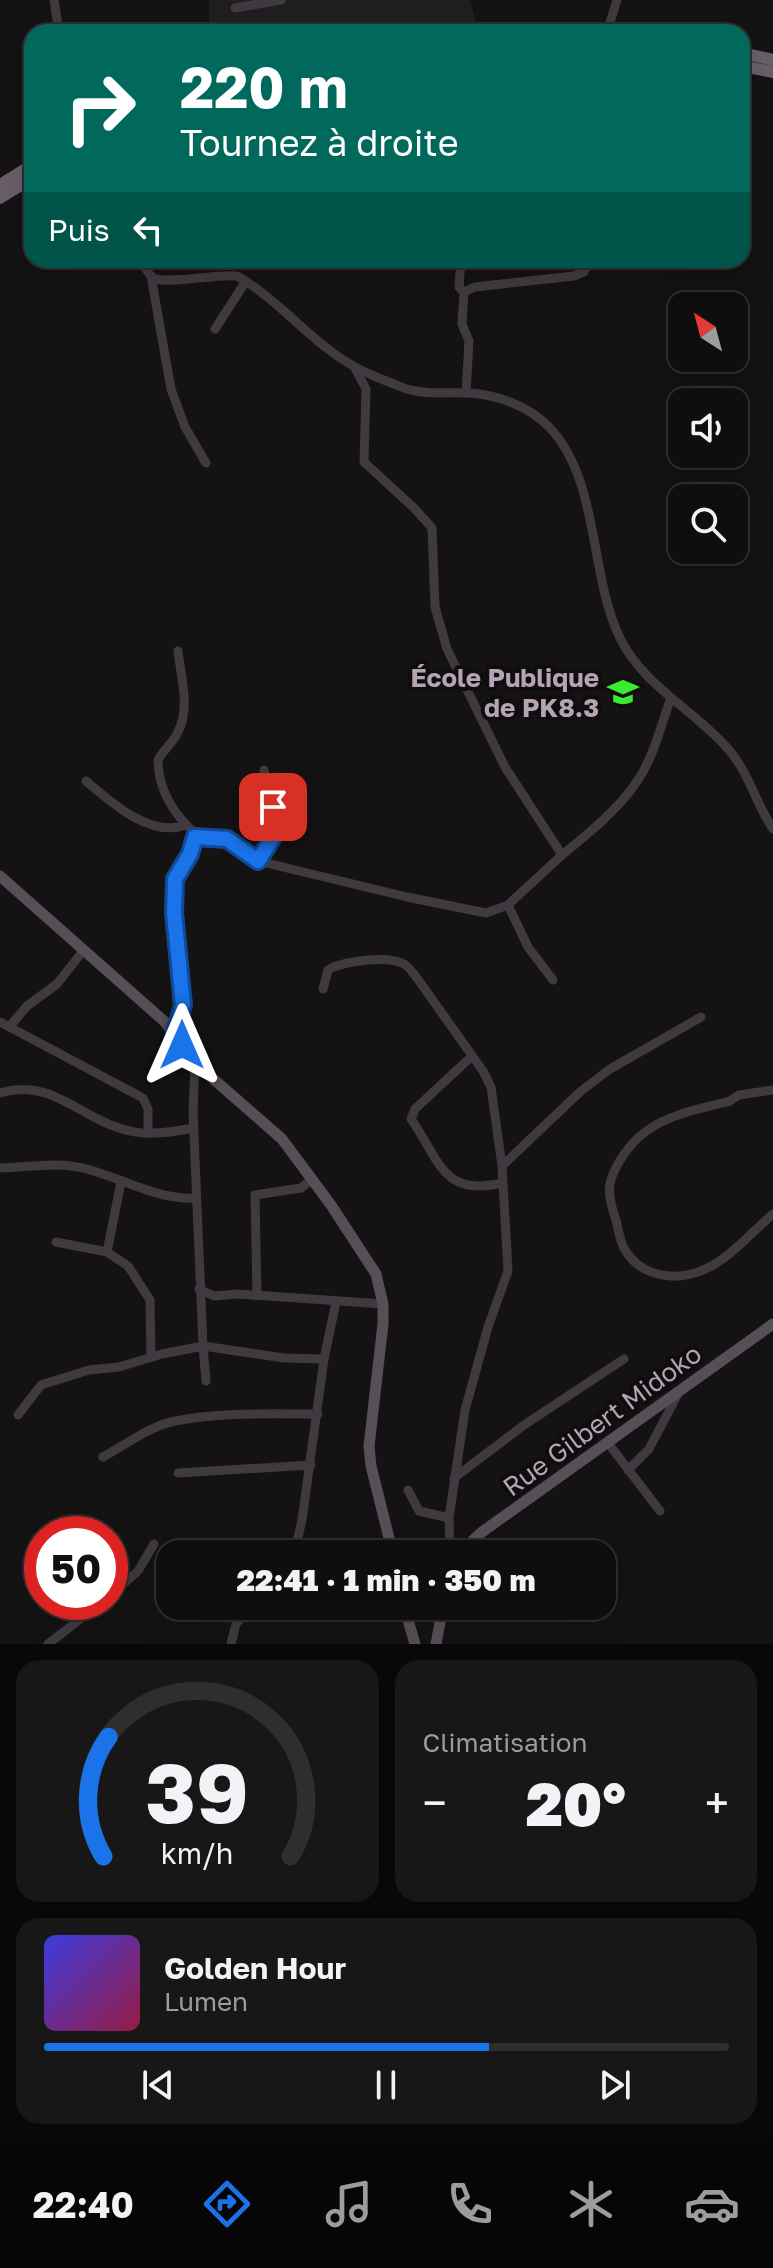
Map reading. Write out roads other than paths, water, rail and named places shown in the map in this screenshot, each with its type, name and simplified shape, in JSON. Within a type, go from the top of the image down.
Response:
[{"type":"highway","points":[[750,55],[773,60]]},
{"type":"highway","points":[[750,68],[773,72]]},
{"type":"highway","points":[[0,185],[24,171]]},
{"type":"highway","points":[[0,198],[24,173]]},
{"type":"main road","points":[[0,876],[175,1033],[195,1063],[267,1124],[312,1179],[376,1274],[383,1304],[369,1446],[390,1540]]},
{"type":"main road","name":"Rue Gilbert Midoko","points":[[473,1540],[773,1324]]},
{"type":"main road","points":[[408,1620],[415,1644]]},
{"type":"main road","points":[[436,1644],[440,1620]]},
{"type":"street","points":[[54,0],[58,24]]},
{"type":"street","points":[[235,8],[281,0]]},
{"type":"street","points":[[610,24],[617,0]]},
{"type":"street","points":[[615,13],[617,24]]},
{"type":"street","points":[[146,268],[151,276],[171,389],[185,427],[206,463]]},
{"type":"street","points":[[460,268],[459,287],[464,292],[462,324],[469,341],[466,393]]},
{"type":"street","points":[[464,292],[475,287],[574,276],[586,268]]},
{"type":"street","points":[[151,276],[159,280],[175,280],[227,274],[246,281],[355,368],[409,390],[494,396],[527,411],[549,427],[564,447],[576,473],[591,521],[608,603],[620,638],[642,670],[729,750],[749,780],[773,829]]},
{"type":"street","points":[[215,329],[246,281]]},
{"type":"street","points":[[355,368],[366,389],[364,462],[432,528],[435,607],[447,649],[505,767],[562,855]]},
{"type":"street","points":[[175,1033],[183,1005],[174,913],[175,879],[190,854],[195,837],[194,832],[172,809],[158,767],[161,755],[183,722],[184,694],[178,651]]},
{"type":"street","points":[[195,837],[227,839],[258,861],[486,913],[508,905],[592,829],[637,782],[671,698]]},
{"type":"street","points":[[258,861],[273,837],[275,825],[264,770]]},
{"type":"street","points":[[86,781],[112,804],[163,829],[174,830],[186,825]]},
{"type":"street","points":[[508,905],[528,947],[553,980]]},
{"type":"street","points":[[83,951],[57,984],[5,1024],[143,1098],[148,1109],[148,1132]]},
{"type":"street","points":[[323,989],[328,970],[339,964],[387,961],[405,964],[491,1087],[502,1166],[508,1271],[488,1327],[465,1410],[449,1518],[450,1540]]},
{"type":"street","points":[[502,1166],[581,1091],[610,1069],[701,1017]]},
{"type":"street","points":[[472,1056],[415,1109],[411,1119],[446,1173],[455,1181],[473,1188],[502,1183]]},
{"type":"street","points":[[195,1063],[193,1128],[206,1381]]},
{"type":"street","points":[[0,1093],[37,1089],[111,1125],[133,1132],[193,1128]]},
{"type":"street","points":[[773,1090],[739,1095],[726,1104],[657,1125],[638,1138],[620,1161],[610,1184],[611,1206],[624,1249],[636,1262],[657,1276],[692,1274],[711,1265],[738,1247],[773,1214]]},
{"type":"street","points":[[0,1168],[65,1164],[90,1169],[121,1182],[178,1198],[196,1198]]},
{"type":"street","points":[[257,1296],[255,1195],[301,1188],[312,1179]]},
{"type":"street","points":[[107,1252],[121,1182]]},
{"type":"street","points":[[56,1242],[107,1252],[128,1266],[150,1300],[151,1357]]},
{"type":"street","points":[[199,1289],[214,1296],[238,1294],[383,1304]]},
{"type":"street","points":[[297,1540],[311,1465],[324,1359],[336,1302]]},
{"type":"street","points":[[18,1415],[41,1385],[89,1370],[131,1365],[151,1357],[203,1346],[284,1358],[324,1359]]},
{"type":"street","points":[[454,1478],[524,1425],[624,1359]]},
{"type":"street","points":[[628,1470],[649,1449],[679,1392]]},
{"type":"street","points":[[103,1457],[174,1421],[247,1415],[318,1414]]},
{"type":"street","points":[[608,1443],[660,1511]]},
{"type":"street","points":[[178,1473],[311,1465]]},
{"type":"street","points":[[408,1490],[419,1511],[449,1518]]},
{"type":"street","points":[[128,1580],[138,1571],[154,1544]]},
{"type":"street","points":[[48,1644],[79,1620]]},
{"type":"street","points":[[231,1644],[239,1620]]},
{"type":"place","name":"École Publique de PK8.3","points":[[623,692]]}]
